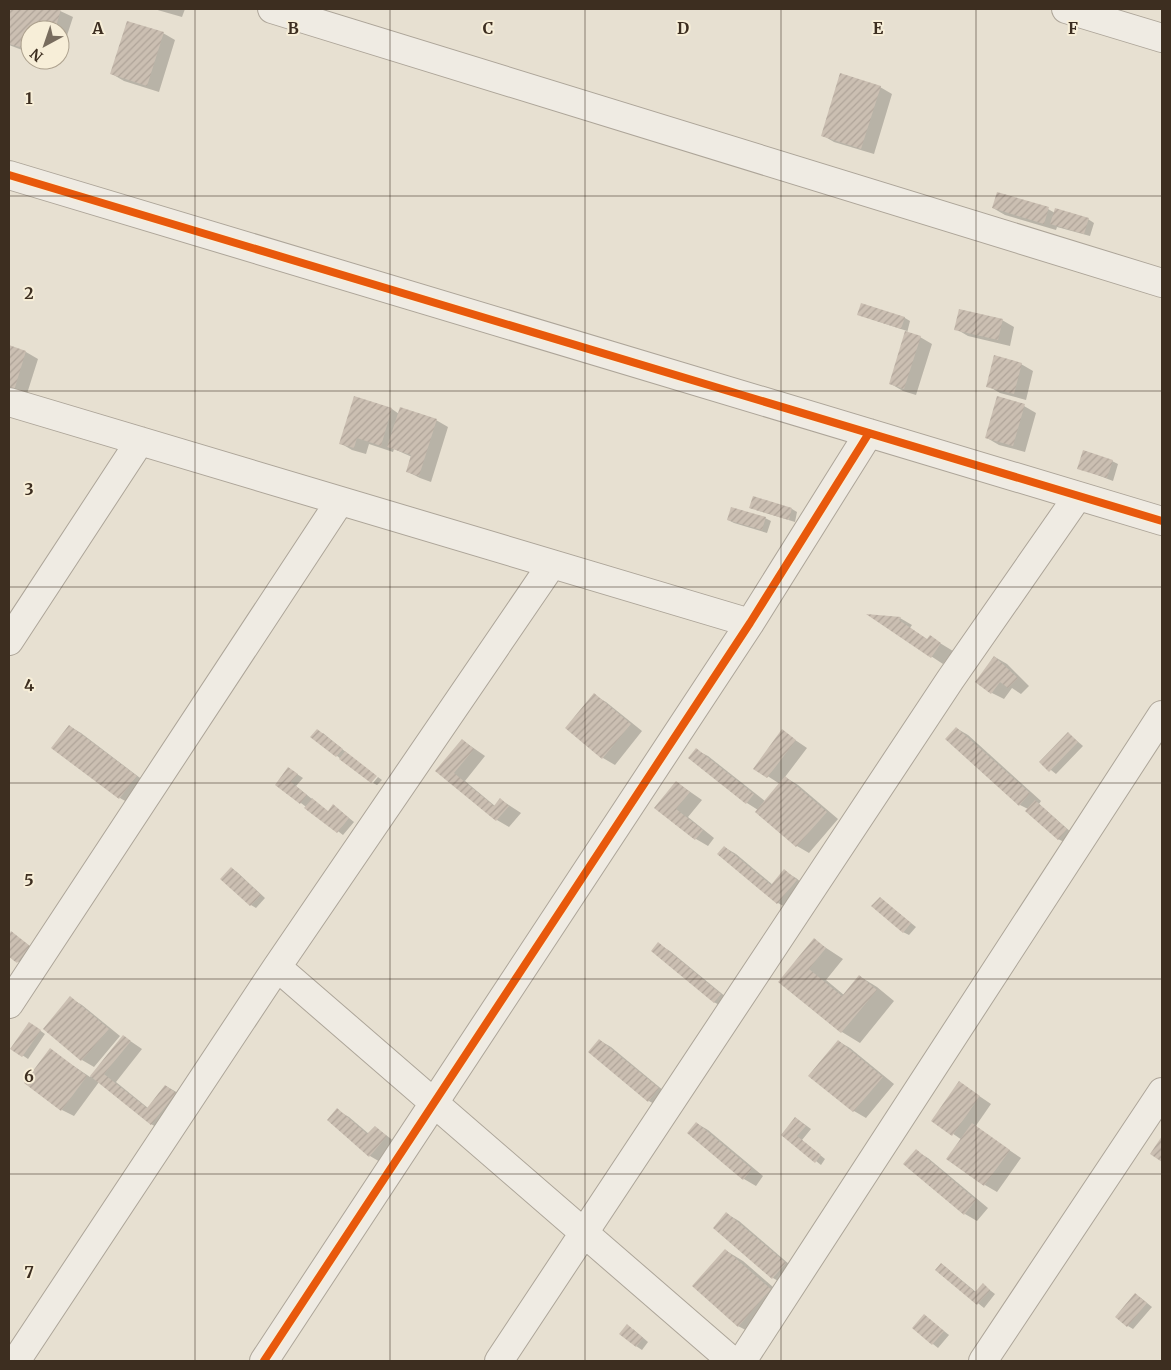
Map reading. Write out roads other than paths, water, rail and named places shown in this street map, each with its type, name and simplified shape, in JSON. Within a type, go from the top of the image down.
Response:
[{"type":"street","points":[[272,9],[1162,283]]},
{"type":"street","points":[[1066,9],[1162,38]]},
{"type":"street","points":[[9,176],[1162,521]]},
{"type":"street","points":[[9,402],[750,623]]},
{"type":"street","points":[[264,1361],[750,623],[869,433]]},
{"type":"street","points":[[9,641],[140,441]]},
{"type":"street","points":[[499,1361],[950,680],[1078,496]]},
{"type":"street","points":[[9,1004],[340,501]]},
{"type":"street","points":[[16,1361],[277,967],[552,564]]},
{"type":"street","points":[[742,1361],[1162,715]]},
{"type":"street","points":[[277,967],[732,1361]]},
{"type":"street","points":[[983,1361],[1162,1092]]}]
